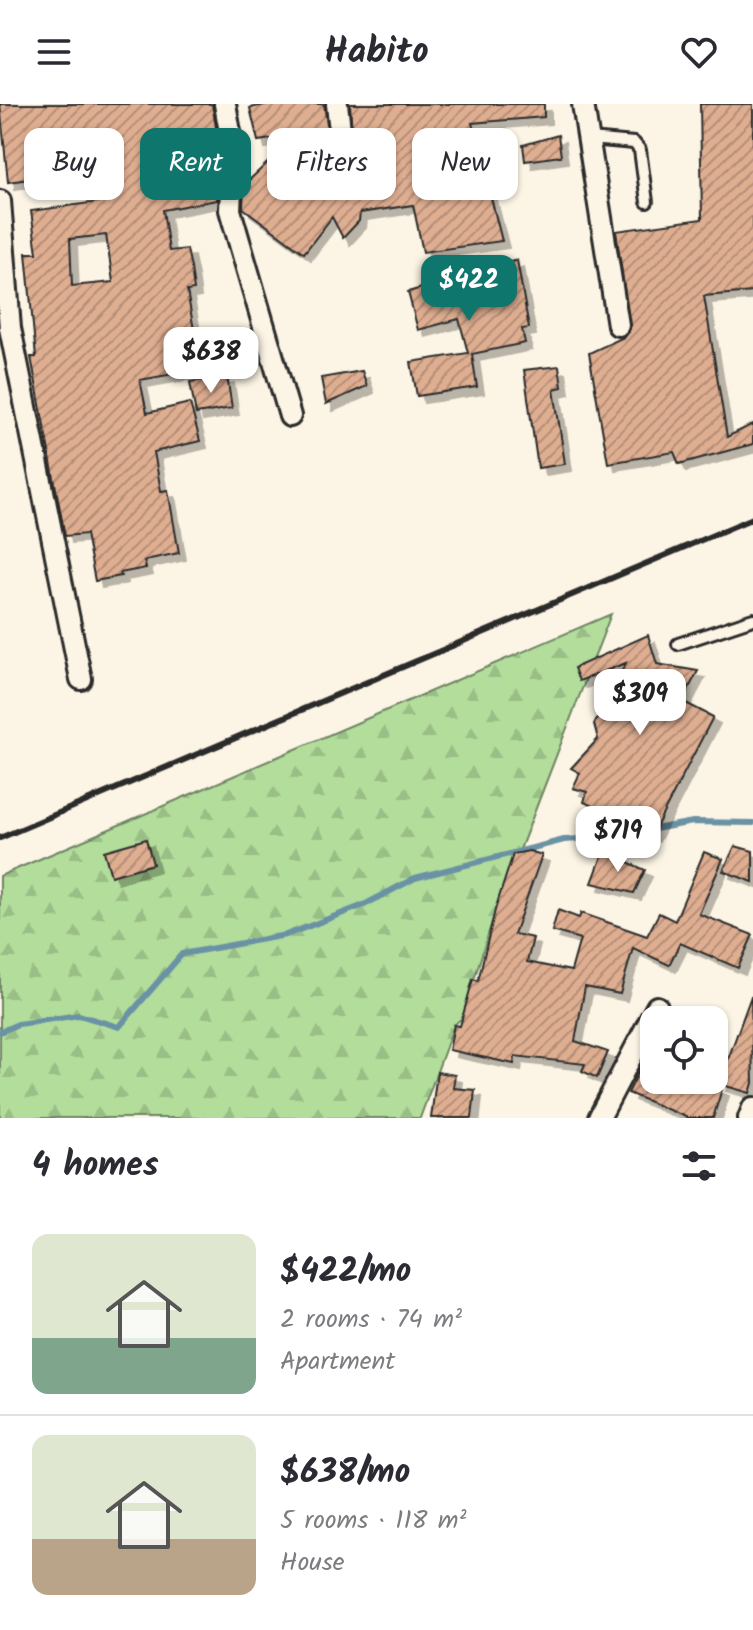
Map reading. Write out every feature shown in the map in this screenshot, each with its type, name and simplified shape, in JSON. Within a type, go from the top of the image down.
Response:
[{"type":"street","points":[[225,104],[233,149],[230,210],[290,416]]},
{"type":"street","points":[[337,104],[340,128]]},
{"type":"street","points":[[583,104],[618,325]]},
{"type":"street","points":[[0,201],[5,329],[81,679]]},
{"type":"street","points":[[599,1118],[640,1040]]},
{"type":"street","points":[[749,1118],[753,1108]]},
{"type":"lane","points":[[590,139],[634,143],[640,150],[647,202]]},
{"type":"lane","points":[[678,644],[753,619]]},
{"type":"green space","points":[[611,614],[492,922],[462,1018],[454,1025],[420,1118],[0,1118],[0,876]]},
{"type":"building","points":[[0,104],[212,104],[216,128],[140,128],[140,200],[217,200],[163,210],[169,251],[187,249],[194,290],[187,291],[201,369],[140,380],[147,413],[190,403],[200,441],[154,452],[161,491],[168,490],[179,553],[144,561],[146,568],[120,573],[121,576],[95,581],[86,534],[65,536],[31,357],[36,357],[26,253],[37,253],[31,211],[124,200],[124,128],[24,128],[24,180],[8,182]],"holes":[[[106,235],[113,282],[72,286],[70,239]]]},
{"type":"building","points":[[269,104],[324,104],[328,128],[267,128],[267,140],[258,141],[250,108]]},
{"type":"building","points":[[350,104],[544,104],[544,117],[472,123],[473,128],[412,128],[412,200],[492,200],[502,241],[423,252],[413,205],[360,213],[359,221],[343,238],[332,217],[304,253],[243,208],[243,200],[251,200],[251,178],[267,163],[267,200],[396,200],[396,128],[352,128]]},
{"type":"building","points":[[700,104],[753,104],[753,292],[704,296],[727,437],[753,424],[753,444],[679,464],[674,452],[608,463],[589,353],[624,337],[630,329],[616,231],[702,219]]},
{"type":"building","points":[[558,135],[561,156],[525,161],[523,145]]},
{"type":"building","points":[[517,260],[529,328],[522,329],[525,343],[472,354],[477,387],[417,396],[411,362],[468,353],[459,319],[418,330],[408,292]]},
{"type":"building","points":[[559,366],[562,387],[554,389],[565,464],[538,468],[524,370]]},
{"type":"building","points":[[362,371],[367,386],[326,404],[321,378]]},
{"type":"building","points":[[227,376],[232,408],[196,414],[190,382]]},
{"type":"building","points":[[648,635],[657,664],[698,671],[682,701],[713,717],[652,835],[584,802],[587,792],[573,788],[580,773],[571,768],[598,739],[594,724],[626,663],[579,681],[574,668]]},
{"type":"building","points":[[146,839],[153,864],[111,876],[104,851]]},
{"type":"building","points":[[735,846],[753,851],[753,882],[723,871]]},
{"type":"building","points":[[529,851],[542,855],[514,934],[533,938],[527,962],[571,971],[580,939],[552,931],[558,910],[579,918],[581,913],[647,936],[659,913],[675,921],[704,852],[723,859],[699,914],[753,935],[738,968],[680,943],[669,965],[633,948],[620,994],[585,987],[575,1041],[608,1052],[597,1078],[582,1071],[585,1064],[515,1056],[514,1064],[449,1050],[454,1025],[460,1026],[473,979],[478,981],[495,910],[513,854]]},
{"type":"building","points":[[604,851],[645,870],[634,893],[592,883]]},
{"type":"building","points":[[751,996],[753,1083],[750,1093],[728,1087],[728,1059]]},
{"type":"building","points":[[640,1069],[640,1094],[720,1094],[713,1118],[688,1118],[628,1093]]},
{"type":"building","points":[[437,1072],[455,1075],[453,1088],[475,1090],[472,1118],[431,1118]]},
{"type":"waterway","points":[[0,1032],[18,1024],[79,1015],[119,1027],[182,954],[286,935],[364,905],[415,878],[564,840],[611,837],[693,822],[753,823]]},
{"type":"railway","points":[[0,838],[753,518]]}]
